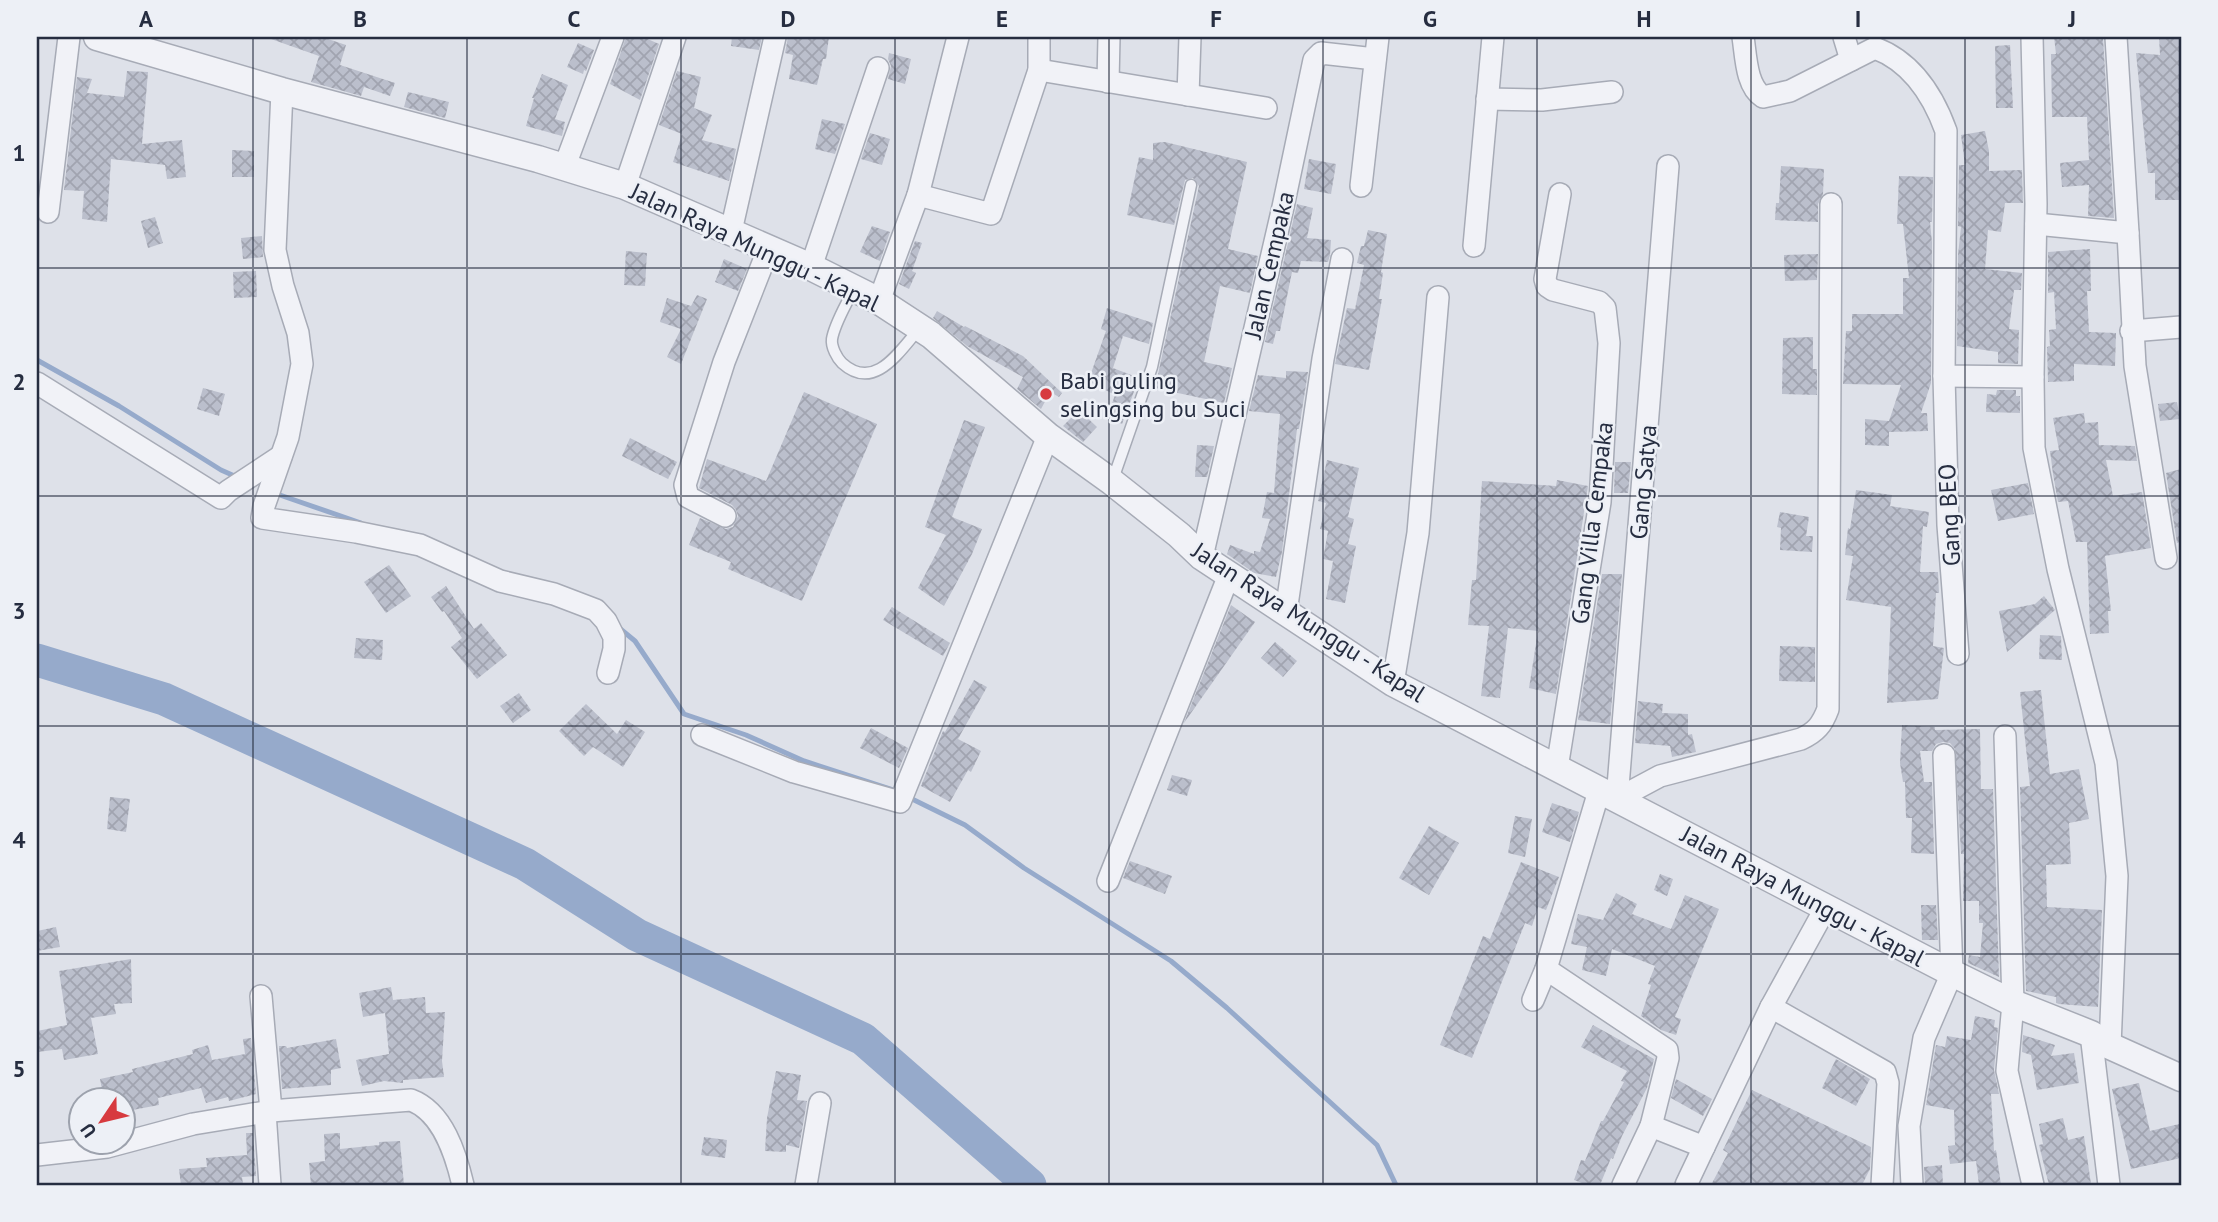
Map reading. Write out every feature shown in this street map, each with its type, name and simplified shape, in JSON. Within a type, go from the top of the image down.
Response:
[{"type":"street","points":[[48,212],[69,37]]},
{"type":"street","name":"Jalan Raya Munggu - Kapal","points":[[97,37],[132,42],[282,91],[564,167],[625,187],[731,231],[854,288],[920,328],[1048,436],[1112,482],[1179,535],[1202,557],[1393,683],[1952,973],[2181,1078]]},
{"type":"street","points":[[564,167],[613,37]]},
{"type":"street","points":[[625,187],[676,37]]},
{"type":"street","points":[[731,231],[775,37]]},
{"type":"street","points":[[879,301],[918,195],[958,37]]},
{"type":"street","points":[[918,195],[991,214],[1039,70],[1039,37]]},
{"type":"street","points":[[1108,82],[1109,37]]},
{"type":"street","points":[[1188,95],[1190,37]]},
{"type":"street","points":[[1360,186],[1378,37]]},
{"type":"street","points":[[1474,246],[1493,37]]},
{"type":"street","points":[[1742,37],[1752,84],[1756,93],[1763,97],[1790,91],[1851,60],[1844,37]]},
{"type":"street","points":[[2032,37],[2036,224],[2034,449],[2058,569],[2106,764],[2117,876],[2100,1040],[2109,1185]]},
{"type":"street","points":[[2116,37],[2134,366],[2166,558]]},
{"type":"street","name":"Gang BEO","points":[[1851,60],[1875,48],[1910,68],[1936,103],[1946,131],[1944,376],[1948,525],[1958,654]]},
{"type":"street","name":"Jalan Cempaka","points":[[1202,557],[1314,60],[1321,53],[1375,59]]},
{"type":"street","points":[[811,267],[878,68]]},
{"type":"street","points":[[1039,70],[1266,108]]},
{"type":"street","points":[[282,91],[275,250],[298,333],[302,364],[295,411],[262,516],[266,520],[356,532],[420,545],[500,581],[554,594],[596,610],[606,621],[614,638],[608,673]]},
{"type":"street","points":[[1487,99],[1542,100],[1612,92]]},
{"type":"street","name":"Gang Satya","points":[[1533,1000],[1608,795],[1668,166]]},
{"type":"street","name":"Gang Villa Cempaka","points":[[1557,768],[1600,502],[1609,342],[1605,308],[1599,302],[1553,290],[1545,279],[1560,194]]},
{"type":"street","points":[[1608,795],[1660,776],[1801,739],[1813,734],[1823,723],[1828,709],[1831,204]]},
{"type":"street","points":[[2036,224],[2128,233]]},
{"type":"street","points":[[725,516],[688,497],[685,485],[724,362],[768,250]]},
{"type":"street","points":[[1286,612],[1323,359],[1342,259]]},
{"type":"street","points":[[1393,683],[1418,533],[1438,297]]},
{"type":"street","points":[[2131,331],[2181,327]]},
{"type":"street","points":[[1944,376],[2033,377]]},
{"type":"street","points":[[37,383],[221,498],[249,476],[278,463]]},
{"type":"street","points":[[702,735],[794,772],[900,802],[1048,436]]},
{"type":"street","points":[[1108,881],[1229,575]]},
{"type":"street","points":[[2005,736],[2013,1003],[2007,1071],[2033,1185]]},
{"type":"street","points":[[1912,1185],[1909,1126],[1924,1038],[1952,973],[1944,755]]},
{"type":"street","points":[[1686,1185],[1771,1007],[1825,909]]},
{"type":"street","points":[[1546,969],[1667,1050],[1668,1058],[1651,1126],[1623,1185]]},
{"type":"street","points":[[261,996],[270,1185]]},
{"type":"street","points":[[1771,1007],[1885,1072],[1888,1083],[1882,1185]]},
{"type":"street","points":[[37,1155],[107,1147],[192,1124],[268,1112],[411,1100],[422,1104],[436,1120],[449,1142],[463,1185]]},
{"type":"street","points":[[806,1185],[820,1103]]},
{"type":"street","points":[[1651,1126],[1704,1147]]},
{"type":"lane","points":[[1112,482],[1152,367],[1191,185]]},
{"type":"lane","points":[[854,288],[831,340],[834,352],[842,363],[855,371],[873,374],[883,368],[920,328]]},
{"type":"building","points":[[271,37],[322,37],[346,45],[340,65],[395,83],[390,96],[364,87],[361,96],[311,82],[319,56]]},
{"type":"building","points":[[626,37],[643,37],[659,44],[640,100],[610,84]]},
{"type":"building","points":[[732,37],[762,37],[759,50],[731,46]]},
{"type":"building","points":[[788,37],[829,37],[826,59],[823,59],[817,85],[789,79],[793,55],[785,53]]},
{"type":"building","points":[[2054,37],[2103,38],[2114,218],[2088,216],[2089,185],[2062,187],[2060,163],[2089,160],[2087,117],[2052,117],[2051,54],[2056,54]]},
{"type":"building","points":[[2159,37],[2181,37],[2181,200],[2155,200],[2155,173],[2148,173],[2136,53],[2160,55]]},
{"type":"building","points":[[578,43],[594,50],[583,74],[567,67]]},
{"type":"building","points":[[2010,45],[2013,108],[1996,108],[1995,46]]},
{"type":"building","points":[[889,53],[911,59],[905,84],[888,79],[891,66]]},
{"type":"building","points":[[127,71],[148,72],[142,144],[182,140],[186,177],[167,179],[165,165],[111,159],[107,222],[82,219],[84,191],[64,190],[77,77],[92,79],[87,93],[124,97]]},
{"type":"building","points":[[677,71],[701,77],[694,108],[712,115],[702,140],[736,149],[729,181],[673,162],[682,134],[659,125]]},
{"type":"building","points":[[542,74],[568,85],[555,119],[565,122],[562,136],[526,126],[532,98]]},
{"type":"building","points":[[408,92],[449,102],[445,118],[404,107]]},
{"type":"building","points":[[822,119],[845,124],[835,154],[815,149]]},
{"type":"building","points":[[1985,131],[1989,171],[2022,170],[2023,203],[2005,203],[2001,232],[1988,230],[1985,269],[2022,273],[2021,290],[2014,290],[2009,329],[2019,330],[2018,364],[1998,363],[1998,352],[1957,346],[1961,227],[1958,226],[1959,165],[1965,165],[1961,135]]},
{"type":"building","points":[[870,133],[890,139],[882,165],[861,159]]},
{"type":"building","points":[[1165,142],[1247,162],[1228,249],[1258,256],[1250,293],[1220,286],[1204,362],[1232,368],[1224,403],[1155,388],[1199,186],[1193,178],[1185,180],[1174,225],[1127,215],[1139,157],[1153,160],[1153,143]]},
{"type":"building","points":[[232,150],[254,151],[254,177],[232,177]]},
{"type":"building","points":[[1309,159],[1336,164],[1331,194],[1304,189]]},
{"type":"building","points":[[1781,166],[1824,169],[1818,222],[1775,220]]},
{"type":"building","points":[[1899,176],[1933,177],[1930,222],[1931,383],[1921,413],[1927,413],[1928,431],[1889,432],[1889,446],[1865,445],[1865,419],[1889,421],[1901,385],[1843,384],[1846,331],[1852,331],[1852,314],[1903,314],[1903,278],[1909,278],[1903,224],[1897,224]]},
{"type":"building","points":[[1297,204],[1313,208],[1307,238],[1331,240],[1330,255],[1328,262],[1301,261],[1298,273],[1292,272],[1280,331],[1276,331],[1273,344],[1265,342]]},
{"type":"building","points":[[155,217],[163,243],[148,248],[141,221]]},
{"type":"building","points":[[872,226],[890,232],[880,261],[860,252]]},
{"type":"building","points":[[1368,230],[1387,234],[1381,272],[1379,299],[1382,299],[1369,370],[1335,364],[1347,308],[1355,309],[1364,265],[1357,263]]},
{"type":"building","points":[[262,236],[263,257],[243,259],[241,238]]},
{"type":"building","points":[[915,241],[922,243],[912,271],[916,273],[909,289],[899,284]]},
{"type":"building","points":[[2090,249],[2091,291],[2087,291],[2089,332],[2116,333],[2115,366],[2074,364],[2074,381],[2048,382],[2049,330],[2056,329],[2054,292],[2048,293],[2048,252]]},
{"type":"building","points":[[626,251],[647,253],[645,286],[624,285]]},
{"type":"building","points":[[1818,254],[1817,280],[1785,281],[1784,255]]},
{"type":"building","points":[[724,259],[747,269],[738,291],[715,282]]},
{"type":"building","points":[[256,271],[257,297],[234,298],[233,272]]},
{"type":"building","points":[[697,295],[707,299],[681,364],[667,357],[681,329],[660,322],[667,298],[691,306]]},
{"type":"building","points":[[1107,308],[1153,323],[1149,344],[1123,336],[1113,368],[1139,378],[1122,424],[1107,418],[1115,395],[1090,382],[1106,331],[1101,329]]},
{"type":"building","points":[[937,311],[1023,356],[1062,393],[1059,397],[1043,388],[1042,390],[1049,394],[1041,409],[1017,389],[1023,377],[967,346],[933,318]]},
{"type":"building","points":[[1813,337],[1813,369],[1817,369],[1817,395],[1782,394],[1783,338]]},
{"type":"building","points":[[1286,371],[1308,372],[1276,577],[1254,573],[1227,554],[1230,545],[1254,554],[1254,551],[1260,552],[1270,519],[1262,518],[1267,492],[1274,493],[1280,414],[1249,411],[1258,375],[1286,378]]},
{"type":"building","points":[[203,388],[225,394],[219,416],[197,409]]},
{"type":"building","points":[[1997,390],[2016,390],[2016,396],[2020,396],[2020,413],[1986,412],[1987,394],[1996,395]]},
{"type":"building","points":[[804,392],[877,424],[802,601],[728,569],[731,562],[689,545],[700,518],[726,529],[733,527],[738,516],[732,505],[699,488],[707,459],[766,481]]},
{"type":"building","points":[[2177,402],[2180,419],[2160,421],[2158,404]]},
{"type":"building","points":[[1079,410],[1097,427],[1083,442],[1063,426]]},
{"type":"building","points":[[2084,413],[2085,423],[2098,422],[2099,445],[2135,446],[2137,461],[2106,460],[2113,496],[2142,492],[2151,548],[2105,556],[2111,611],[2108,611],[2109,633],[2090,634],[2087,542],[2076,542],[2068,501],[2058,502],[2050,451],[2059,450],[2053,418]]},
{"type":"building","points":[[964,420],[985,427],[952,517],[982,529],[944,606],[918,588],[946,535],[925,527]]},
{"type":"building","points":[[630,438],[677,462],[668,479],[622,456]]},
{"type":"building","points":[[1197,445],[1214,446],[1207,477],[1195,477]]},
{"type":"building","points":[[1327,460],[1359,468],[1348,517],[1354,519],[1348,544],[1356,546],[1345,603],[1326,599],[1333,561],[1323,559],[1328,531],[1320,529],[1326,503],[1318,501]]},
{"type":"building","points":[[1615,462],[1631,462],[1628,493],[1614,493]]},
{"type":"building","points":[[2181,469],[2181,542],[2177,543],[2166,473]]},
{"type":"building","points":[[1557,480],[1588,486],[1556,694],[1529,688],[1538,631],[1508,628],[1500,698],[1481,696],[1489,626],[1468,625],[1472,580],[1476,580],[1482,481],[1556,486]]},
{"type":"building","points":[[2028,483],[2034,514],[1998,521],[1991,490]]},
{"type":"building","points":[[1856,490],[1892,495],[1890,506],[1929,512],[1927,527],[1923,526],[1920,572],[1938,572],[1939,593],[1936,593],[1933,646],[1944,648],[1938,699],[1887,703],[1891,607],[1846,600],[1853,556],[1845,555]]},
{"type":"building","points":[[1780,512],[1809,517],[1806,536],[1813,536],[1812,552],[1780,550],[1781,528],[1777,527]]},
{"type":"building","points":[[389,565],[411,596],[386,613],[364,582]]},
{"type":"building","points":[[1602,574],[1622,574],[1610,724],[1578,720]]},
{"type":"building","points":[[446,586],[474,629],[481,623],[507,655],[477,679],[451,647],[462,638],[431,597]]},
{"type":"building","points":[[2044,596],[2055,610],[2007,652],[1999,611],[2035,604]]},
{"type":"building","points":[[1231,605],[1255,622],[1184,723]]},
{"type":"building","points":[[892,607],[950,643],[943,656],[883,620]]},
{"type":"building","points":[[2040,635],[2061,636],[2062,660],[2039,659]]},
{"type":"building","points":[[356,638],[383,640],[382,660],[354,658]]},
{"type":"building","points":[[1275,642],[1297,661],[1283,677],[1261,658]]},
{"type":"building","points":[[1780,646],[1815,647],[1815,682],[1779,681]]},
{"type":"building","points":[[974,680],[987,687],[958,739],[981,751],[971,772],[968,770],[950,802],[921,786],[943,731],[945,732]]},
{"type":"building","points":[[2041,690],[2050,774],[2079,769],[2089,819],[2069,823],[2071,864],[2046,865],[2047,907],[2102,910],[2098,1007],[2059,1004],[2056,1003],[2056,997],[2026,991],[2020,787],[2030,786],[2020,692]]},
{"type":"building","points":[[519,693],[531,710],[513,723],[500,706]]},
{"type":"building","points":[[1638,701],[1663,704],[1662,713],[1688,714],[1688,735],[1692,734],[1696,752],[1672,757],[1670,746],[1635,743]]},
{"type":"building","points":[[586,704],[617,734],[626,720],[645,732],[623,767],[593,747],[584,756],[559,731]]},
{"type":"building","points":[[1902,725],[1935,727],[1935,730],[1980,729],[1981,789],[1993,789],[1999,977],[1968,963],[1969,955],[1980,957],[1983,923],[1979,923],[1979,901],[1963,901],[1964,854],[1961,854],[1955,749],[1950,743],[1943,742],[1936,744],[1932,751],[1920,751],[1924,782],[1932,782],[1934,854],[1911,853],[1912,818],[1906,818],[1905,782],[1900,763]]},
{"type":"building","points":[[871,728],[908,748],[899,768],[860,748]]},
{"type":"building","points":[[1172,775],[1192,780],[1187,796],[1167,790]]},
{"type":"building","points":[[110,797],[130,799],[126,832],[107,829]]},
{"type":"building","points":[[1552,803],[1579,812],[1570,842],[1542,832]]},
{"type":"building","points":[[1515,816],[1532,819],[1525,857],[1508,853]]},
{"type":"building","points":[[1429,826],[1459,843],[1429,895],[1399,878]]},
{"type":"building","points":[[1130,861],[1172,876],[1165,894],[1123,878]]},
{"type":"building","points":[[1521,862],[1559,877],[1546,910],[1538,907],[1532,926],[1525,923],[1472,1058],[1440,1045],[1483,936],[1490,939]]},
{"type":"building","points":[[1660,874],[1673,879],[1667,896],[1654,890]]},
{"type":"building","points":[[1616,893],[1637,904],[1632,914],[1671,929],[1685,895],[1719,909],[1675,1017],[1681,1019],[1676,1035],[1661,1030],[1641,1016],[1655,966],[1612,949],[1606,976],[1582,970],[1587,947],[1571,944],[1578,914],[1603,920]]},
{"type":"building","points":[[1921,905],[1936,905],[1938,940],[1922,940]]},
{"type":"building","points":[[56,927],[60,947],[37,951],[37,931]]},
{"type":"building","points":[[131,959],[132,1003],[114,1004],[116,1014],[91,1018],[98,1054],[64,1060],[62,1049],[37,1052],[37,1031],[67,1025],[59,971]]},
{"type":"building","points":[[391,987],[393,1000],[425,997],[426,1013],[445,1012],[442,1061],[444,1077],[403,1080],[403,1083],[384,1081],[362,1086],[356,1060],[389,1054],[385,1013],[363,1017],[359,993]]},
{"type":"building","points":[[1975,1016],[1995,1020],[1994,1027],[1998,1028],[1994,1070],[1999,1094],[1991,1094],[1994,1151],[1996,1150],[2001,1185],[1979,1185],[1976,1161],[1950,1164],[1948,1146],[1955,1145],[1954,1110],[1926,1105],[1936,1045],[1945,1047],[1947,1036],[1971,1040]]},
{"type":"building","points":[[1593,1025],[1654,1059],[1647,1088],[1600,1185],[1587,1185],[1574,1180],[1581,1160],[1585,1161],[1601,1121],[1624,1082],[1621,1081],[1627,1071],[1581,1047]]},
{"type":"building","points":[[2023,1035],[2055,1045],[2051,1056],[2074,1053],[2079,1083],[2037,1090],[2031,1055],[2022,1052]]},
{"type":"building","points":[[251,1038],[256,1094],[229,1101],[228,1097],[206,1103],[201,1088],[158,1098],[159,1105],[136,1109],[136,1086],[101,1086],[100,1079],[193,1054],[192,1050],[208,1045],[212,1060],[245,1054],[243,1039]]},
{"type":"building","points":[[336,1039],[341,1068],[331,1070],[331,1085],[282,1089],[279,1046],[287,1048]]},
{"type":"building","points":[[1836,1059],[1870,1079],[1856,1106],[1822,1088]]},
{"type":"building","points":[[776,1071],[801,1075],[797,1100],[807,1101],[799,1148],[786,1145],[786,1152],[765,1151],[767,1118]]},
{"type":"building","points":[[1676,1079],[1712,1099],[1703,1116],[1671,1098]]},
{"type":"building","points":[[2139,1083],[2150,1131],[2179,1124],[2181,1158],[2131,1169],[2112,1089]]},
{"type":"building","points":[[1752,1090],[1871,1147],[1870,1169],[1862,1185],[1711,1185],[1728,1153],[1723,1150]]},
{"type":"building","points":[[2063,1118],[2068,1140],[2084,1136],[2091,1184],[2049,1185],[2039,1145],[2043,1144],[2039,1124]]},
{"type":"building","points":[[246,1133],[253,1133],[256,1176],[242,1177],[243,1184],[181,1185],[179,1169],[207,1167],[206,1158],[247,1155]]},
{"type":"building","points":[[340,1133],[340,1149],[400,1141],[404,1185],[311,1185],[309,1163],[325,1161],[324,1134]]},
{"type":"building","points":[[704,1137],[727,1140],[725,1158],[701,1155]]},
{"type":"building","points":[[1942,1165],[1943,1185],[1925,1185],[1924,1167]]},
{"type":"waterway","points":[[37,360],[119,406],[221,470],[239,478]]},
{"type":"waterway","points":[[274,493],[361,523]]},
{"type":"waterway","points":[[618,627],[635,641],[684,714],[746,735],[804,761],[896,791]]},
{"type":"waterway","points":[[37,660],[164,699],[525,864],[637,935],[863,1039],[1030,1185]]},
{"type":"waterway","points":[[908,797],[965,825],[1024,868],[1171,961],[1227,1008],[1377,1145],[1396,1185]]},
{"type":"place","name":"Babi guling selingsing bu Suci","points":[[1046,394]]}]
